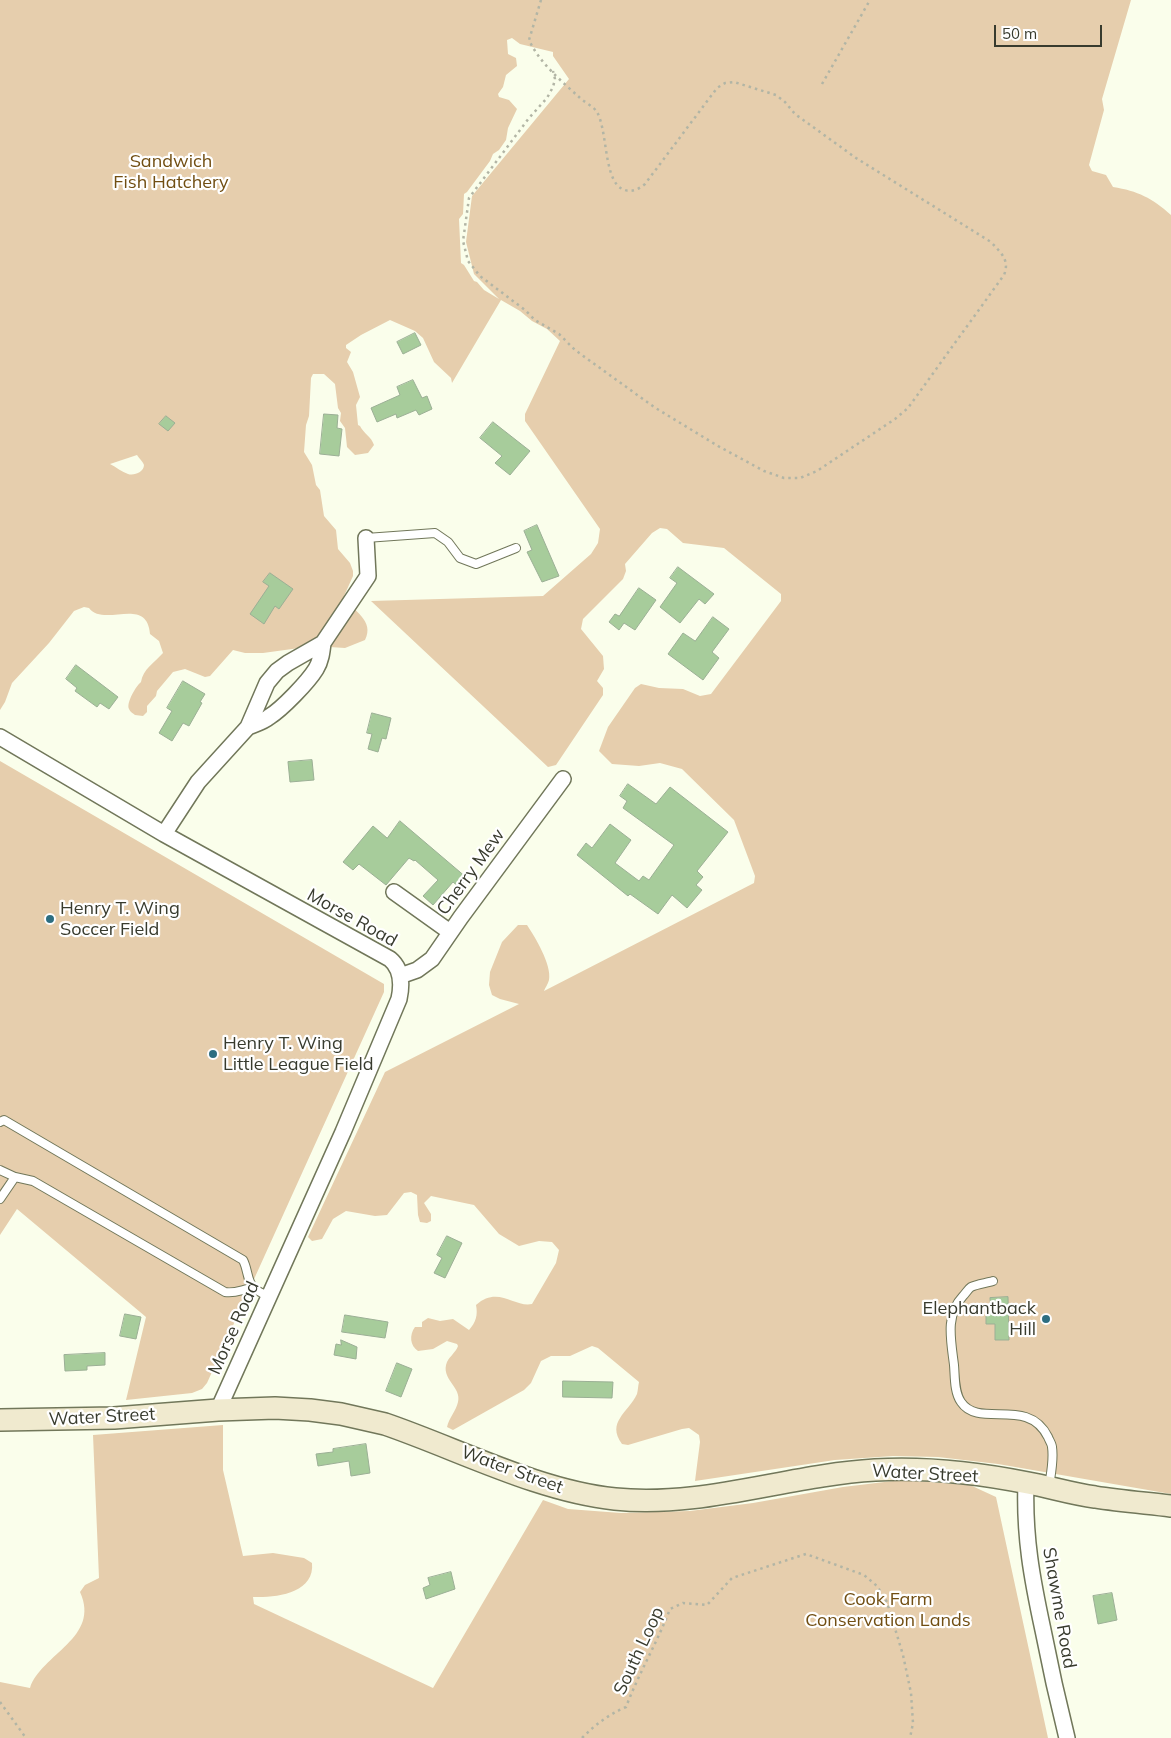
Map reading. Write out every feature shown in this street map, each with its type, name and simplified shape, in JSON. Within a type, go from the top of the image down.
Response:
[{"type":"main road","name":"Water Street","points":[[0,1420],[114,1418],[243,1408],[301,1410],[358,1417],[408,1432],[545,1484],[616,1499],[652,1500],[706,1496],[824,1474],[876,1470],[920,1470],[1026,1483],[1093,1497],[1171,1506]]},
{"type":"street","points":[[248,727],[268,719],[310,678],[317,668],[323,643],[368,576],[366,538]]},
{"type":"street","points":[[164,834],[198,782],[248,727],[267,683],[277,671],[288,663],[323,643]]},
{"type":"street","name":"Morse Road","points":[[0,737],[164,834],[390,959],[395,963],[400,976],[399,999],[343,1132],[218,1410]]},
{"type":"street","name":"Cherry Mew","points":[[400,976],[422,967],[432,958],[563,779]]},
{"type":"street","points":[[394,892],[450,932]]},
{"type":"street","name":"Shawme Road","points":[[1026,1483],[1025,1514],[1030,1564],[1056,1696],[1067,1738]]},
{"type":"lane","points":[[366,538],[435,533],[448,542],[460,558],[476,564],[516,548]]},
{"type":"lane","points":[[0,1122],[4,1120],[243,1260],[253,1288],[269,1297]]},
{"type":"lane","points":[[0,1170],[33,1181],[225,1292],[232,1293],[253,1288]]},
{"type":"lane","points":[[0,1199],[15,1176]]},
{"type":"lane","points":[[993,1281],[971,1287],[960,1299],[954,1310],[950,1324],[957,1390],[961,1402],[967,1408],[980,1414],[1014,1414],[1025,1416],[1044,1428],[1052,1446],[1048,1488]]},
{"type":"path","points":[[542,0],[529,40],[534,50],[553,71],[596,112],[612,177],[618,186],[627,191],[637,191],[645,184],[717,88],[725,83],[734,82],[776,95],[795,114],[856,158],[991,242],[1006,259],[1007,268],[1004,275],[908,408],[895,419],[816,471],[800,478],[784,478],[764,471],[678,422],[616,381],[575,350],[558,334],[528,315],[525,310],[480,276],[468,261],[463,241],[469,198],[518,132],[547,98],[553,88],[555,78],[553,71]]},
{"type":"path","points":[[822,84],[870,0]]},
{"type":"path","name":"South Loop","points":[[582,1738],[594,1725],[610,1714],[626,1708],[670,1608],[684,1603],[707,1605],[732,1578],[806,1554],[864,1575],[877,1586],[887,1602],[903,1655],[911,1693],[913,1723],[910,1738]]},
{"type":"path","points":[[0,1702],[26,1738]]},
{"type":"green space","name":"Sandwich Fish Hatchery","points":[[0,0],[1131,0],[1102,99],[1104,110],[1089,165],[1092,171],[1106,175],[1113,187],[1144,196],[1171,215],[1171,1494],[998,1464],[938,1457],[893,1456],[835,1460],[695,1481],[700,1442],[699,1435],[689,1428],[628,1445],[622,1444],[616,1430],[617,1424],[637,1394],[639,1382],[598,1348],[592,1346],[570,1356],[551,1356],[541,1361],[531,1383],[524,1390],[453,1430],[447,1427],[457,1405],[458,1397],[448,1378],[446,1368],[447,1362],[458,1346],[447,1341],[433,1349],[418,1351],[412,1343],[413,1330],[415,1327],[422,1327],[422,1322],[428,1318],[440,1321],[453,1319],[469,1330],[476,1318],[476,1305],[484,1299],[492,1297],[532,1304],[556,1263],[559,1250],[552,1242],[539,1241],[519,1246],[499,1234],[474,1205],[431,1196],[424,1203],[431,1214],[431,1221],[427,1223],[420,1222],[417,1195],[411,1192],[404,1193],[387,1215],[375,1216],[346,1211],[333,1219],[322,1239],[312,1241],[308,1237],[385,1072],[519,1004],[492,995],[489,985],[490,972],[502,942],[518,925],[527,925],[545,959],[549,980],[544,991],[754,883],[755,876],[734,820],[682,769],[660,763],[639,766],[612,764],[599,751],[608,727],[635,688],[641,684],[659,688],[683,689],[700,696],[711,694],[781,601],[781,594],[724,548],[683,543],[667,529],[660,528],[652,533],[625,564],[626,571],[623,579],[583,619],[581,629],[603,656],[604,669],[597,681],[603,688],[603,695],[556,765],[548,767],[371,601],[543,596],[591,554],[598,543],[600,529],[525,421],[525,414],[560,341],[547,329],[501,300],[452,383],[451,378],[434,362],[423,338],[415,331],[390,320],[346,345],[346,348],[351,352],[347,362],[353,372],[360,397],[356,405],[358,425],[374,445],[368,453],[355,455],[347,447],[345,428],[340,421],[341,413],[338,408],[335,384],[324,374],[313,374],[311,378],[309,416],[306,425],[304,452],[312,465],[316,485],[320,490],[324,516],[336,530],[338,549],[350,563],[353,571],[353,576],[344,596],[365,622],[367,633],[365,640],[345,648],[314,646],[263,653],[245,653],[233,650],[210,676],[205,677],[185,669],[173,672],[157,691],[156,696],[147,706],[147,712],[143,716],[135,715],[128,706],[146,670],[163,653],[159,641],[150,634],[147,623],[141,616],[133,614],[104,615],[84,607],[74,611],[49,643],[12,683],[0,710]],"holes":[[[512,38],[520,44],[553,52],[553,56],[569,79],[472,196],[466,242],[474,274],[499,299],[474,281],[461,263],[459,219],[463,214],[464,194],[490,161],[493,154],[499,150],[506,140],[508,128],[517,109],[509,100],[499,97],[498,94],[503,87],[506,75],[517,66],[516,58],[508,54],[507,40]],[[137,455],[144,467],[136,474],[128,474],[110,464]]]},
{"type":"green space","points":[[0,761],[384,984],[384,992],[207,1383],[202,1389],[192,1393],[126,1400],[146,1317],[17,1209],[0,1235]]},
{"type":"green space","name":"Cook Farm Conservation Lands","points":[[223,1425],[223,1470],[243,1556],[273,1553],[304,1558],[312,1563],[311,1573],[301,1587],[283,1595],[253,1597],[254,1604],[433,1688],[543,1500],[568,1509],[621,1513],[690,1511],[753,1503],[843,1487],[901,1480],[970,1485],[996,1497],[1048,1738],[0,1738],[0,1682],[30,1688],[36,1676],[45,1665],[76,1634],[83,1622],[84,1608],[80,1592],[85,1585],[99,1578],[93,1435]]},
{"type":"building","points":[[415,333],[421,345],[403,354],[397,342]]},
{"type":"building","points":[[413,380],[422,398],[427,396],[432,409],[419,415],[416,410],[397,418],[396,414],[377,422],[371,408],[400,395],[397,387]]},
{"type":"building","points":[[324,414],[338,415],[337,428],[342,429],[339,456],[320,454]]},
{"type":"building","points":[[166,416],[175,423],[168,431],[159,424]]},
{"type":"building","points":[[493,422],[530,451],[510,475],[495,463],[502,456],[480,438]]},
{"type":"building","points":[[537,525],[559,576],[542,582],[527,552],[532,550],[524,531]]},
{"type":"building","points":[[678,567],[714,594],[705,604],[699,599],[680,623],[660,607],[677,583],[670,578]]},
{"type":"building","points":[[270,573],[293,589],[279,609],[275,606],[264,624],[250,614],[269,586],[263,582]]},
{"type":"building","points":[[639,588],[656,600],[635,630],[624,623],[619,630],[609,622],[615,614],[619,616]]},
{"type":"building","points":[[713,617],[729,629],[712,652],[719,658],[703,680],[668,654],[683,633],[695,641]]},
{"type":"building","points":[[76,665],[118,697],[109,709],[100,703],[97,707],[75,691],[77,688],[66,679]]},
{"type":"building","points":[[183,681],[205,694],[189,726],[183,723],[172,741],[159,733],[172,711],[167,708]]},
{"type":"building","points":[[372,713],[391,718],[386,739],[382,738],[378,752],[368,749],[372,734],[367,733]]},
{"type":"building","points":[[312,760],[314,780],[290,782],[288,762]]},
{"type":"building","points":[[628,784],[656,804],[670,787],[728,832],[697,871],[703,877],[696,885],[702,890],[687,908],[672,895],[658,914],[630,894],[628,896],[577,855],[586,843],[592,848],[610,824],[631,840],[615,863],[639,881],[643,876],[649,880],[674,845],[623,808],[627,801],[620,796]]},
{"type":"building","points":[[400,821],[467,878],[459,887],[453,882],[433,905],[423,896],[438,880],[415,860],[409,858],[386,885],[359,864],[353,870],[343,862],[373,826],[387,838]]},
{"type":"building","points":[[447,1236],[462,1243],[445,1278],[434,1273],[442,1258],[437,1255]]},
{"type":"building","points":[[1008,1297],[1009,1340],[995,1340],[995,1324],[986,1324],[986,1313],[991,1313],[990,1298]]},
{"type":"building","points":[[125,1314],[141,1317],[136,1339],[120,1336]]},
{"type":"building","points":[[345,1315],[388,1322],[385,1338],[342,1332]]},
{"type":"building","points":[[341,1340],[357,1347],[356,1359],[334,1355],[336,1344],[341,1345]]},
{"type":"building","points":[[105,1353],[105,1365],[87,1366],[87,1370],[65,1371],[64,1355]]},
{"type":"building","points":[[397,1363],[412,1369],[401,1397],[386,1391]]},
{"type":"building","points":[[563,1381],[613,1382],[612,1398],[563,1397]]},
{"type":"building","points":[[366,1444],[370,1473],[351,1476],[349,1461],[318,1466],[316,1454],[333,1452],[333,1449]]},
{"type":"building","points":[[451,1572],[455,1589],[426,1599],[423,1588],[430,1585],[428,1578]]},
{"type":"building","points":[[1112,1593],[1117,1620],[1098,1624],[1093,1596]]},
{"type":"place","name":"Henry T. Wing Soccer Field","points":[[50,919]]},
{"type":"place","name":"Henry T. Wing Little League Field","points":[[213,1054]]},
{"type":"place","name":"Elephantback Hill","points":[[1046,1319]]}]
